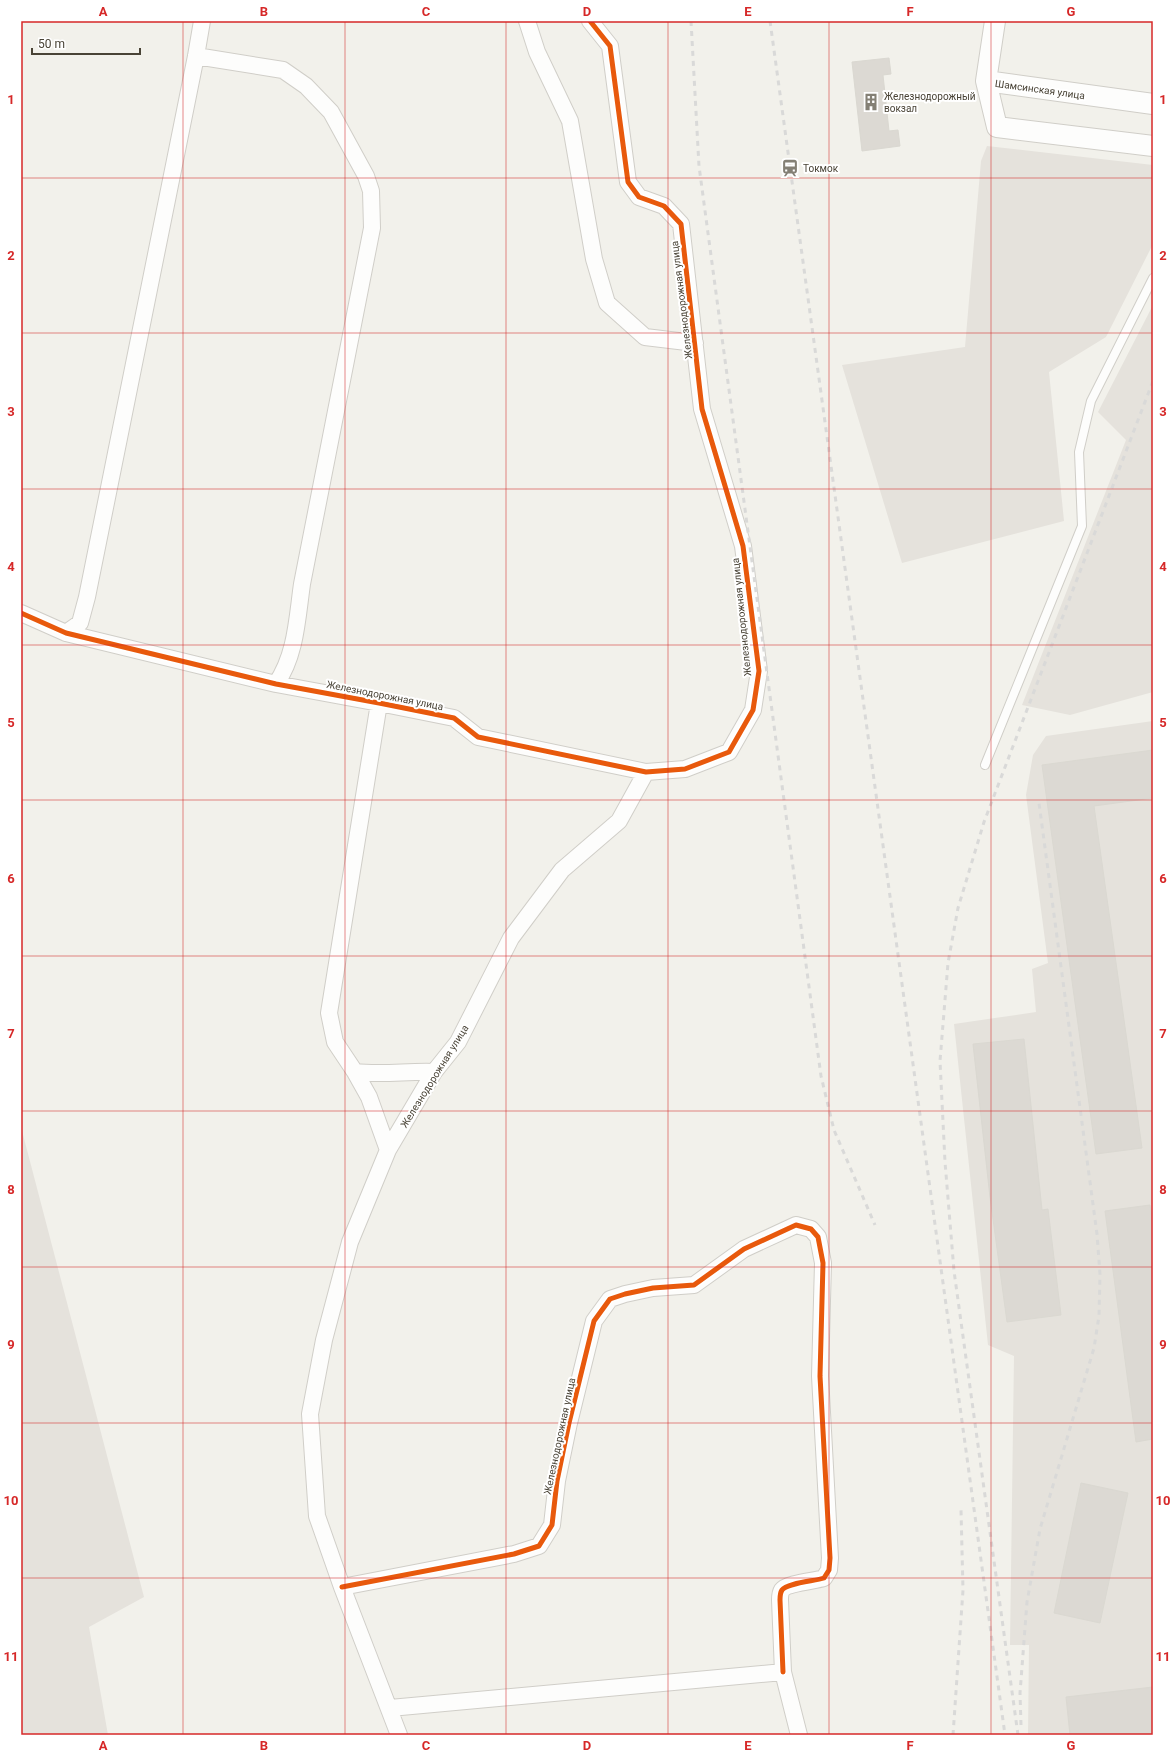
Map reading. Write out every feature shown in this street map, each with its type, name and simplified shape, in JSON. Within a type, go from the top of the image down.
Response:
[{"type":"street","points":[[66,633],[80,623],[87,597],[202,21]]},
{"type":"street","name":"Железнодорожная улица","points":[[527,21],[537,52],[570,121],[594,259],[607,303],[645,337],[695,343]]},
{"type":"street","name":"Железнодорожная улица","points":[[21,613],[66,633],[276,684],[379,702],[454,718],[478,737],[646,772],[685,769],[729,752],[753,710],[759,671],[743,546],[702,409],[681,224],[664,206],[639,197],[628,182],[610,46],[590,21]]},
{"type":"street","points":[[986,81],[996,21]]},
{"type":"street","points":[[196,56],[283,70],[306,86],[331,112],[366,176],[371,191],[372,228],[302,584],[294,636],[285,671],[276,684]]},
{"type":"street","name":"Шамсинская улица","points":[[1153,104],[986,81],[998,127],[1153,146]]},
{"type":"street","name":"Железнодорожная улица","points":[[379,702],[329,1013],[335,1042],[355,1072],[369,1098],[388,1150]]},
{"type":"street","name":"Железнодорожная улица","points":[[399,1735],[390,1708],[342,1587],[317,1516],[310,1414],[324,1340],[350,1242],[388,1150],[434,1072],[458,1042],[511,938],[562,870],[619,821],[646,772]]},
{"type":"street","points":[[355,1072],[376,1074],[411,1071],[434,1072]]},
{"type":"street","name":"Железнодорожная улица","points":[[342,1587],[514,1554],[539,1546],[552,1525],[557,1482],[569,1423],[594,1321],[610,1299],[624,1294],[653,1288],[694,1285],[744,1249],[796,1225],[811,1229],[818,1237],[823,1263],[820,1376],[830,1558],[829,1570],[824,1578],[785,1587],[781,1591],[780,1600],[783,1672]]},
{"type":"street","points":[[390,1708],[783,1672],[799,1735]]},
{"type":"lane","points":[[985,765],[1082,526],[1079,452],[1091,401],[1153,278]]},
{"type":"shaded area","points":[[987,146],[1153,165],[1153,244],[1106,337],[1049,372],[1064,521],[902,563],[842,365],[965,347],[981,161]]},
{"type":"shaded area","points":[[1153,305],[1153,692],[1070,715],[1022,705],[1126,440],[1098,412]]},
{"type":"shaded area","points":[[1153,721],[1153,1735],[1028,1735],[1029,1645],[1010,1645],[1014,1356],[988,1345],[954,1024],[1036,1012],[1032,969],[1048,963],[1026,795],[1033,755],[1046,736]]},
{"type":"shaded area","points":[[21,1127],[144,1597],[89,1627],[108,1735],[21,1735]]},
{"type":"building","name":"Железнодорожный вокзал","points":[[889,58],[891,74],[883,75],[889,131],[898,130],[900,146],[862,151],[852,62]]},
{"type":"building","points":[[1153,750],[1153,798],[1094,806],[1142,1148],[1096,1154],[1042,765]]},
{"type":"building","points":[[1024,1039],[1042,1210],[1048,1209],[1061,1315],[1007,1322],[990,1197],[973,1044]]},
{"type":"building","points":[[1150,1205],[1153,1225],[1153,1439],[1136,1442],[1105,1211]]},
{"type":"building","points":[[1081,1483],[1128,1493],[1100,1623],[1054,1613]]},
{"type":"building","points":[[1153,1687],[1153,1735],[1070,1735],[1066,1697]]},
{"type":"railway","points":[[691,21],[699,166],[821,1076],[834,1130],[875,1225]]},
{"type":"railway","points":[[770,21],[1005,1735]]},
{"type":"railway","points":[[1018,1735],[954,1271],[945,1162],[940,1061],[948,963],[958,908],[984,822],[1153,381]]},
{"type":"railway","points":[[1021,1725],[1020,1693],[1027,1602],[1040,1529],[1094,1348],[1099,1316],[1100,1274],[1097,1234],[1039,803]]},
{"type":"railway","points":[[953,1735],[963,1590],[961,1510]]},
{"type":"cycle path","points":[[21,613],[66,633],[276,684],[454,718],[478,737],[646,772],[685,769],[729,752],[753,710],[759,671],[743,546],[702,409],[681,224],[664,206],[639,197],[628,182],[610,46],[590,21]]},
{"type":"cycle path","points":[[342,1587],[514,1554],[539,1546],[552,1525],[557,1481],[569,1423],[594,1321],[610,1299],[653,1288],[694,1285],[744,1249],[796,1225],[811,1229],[818,1237],[823,1263],[820,1376],[830,1558],[829,1570],[824,1578],[802,1582],[789,1586],[781,1591],[780,1600],[783,1672]]},
{"type":"place","name":"Железнодорожный вокзал","points":[[871,102]]},
{"type":"place","name":"Токмок","points":[[790,168]]}]
